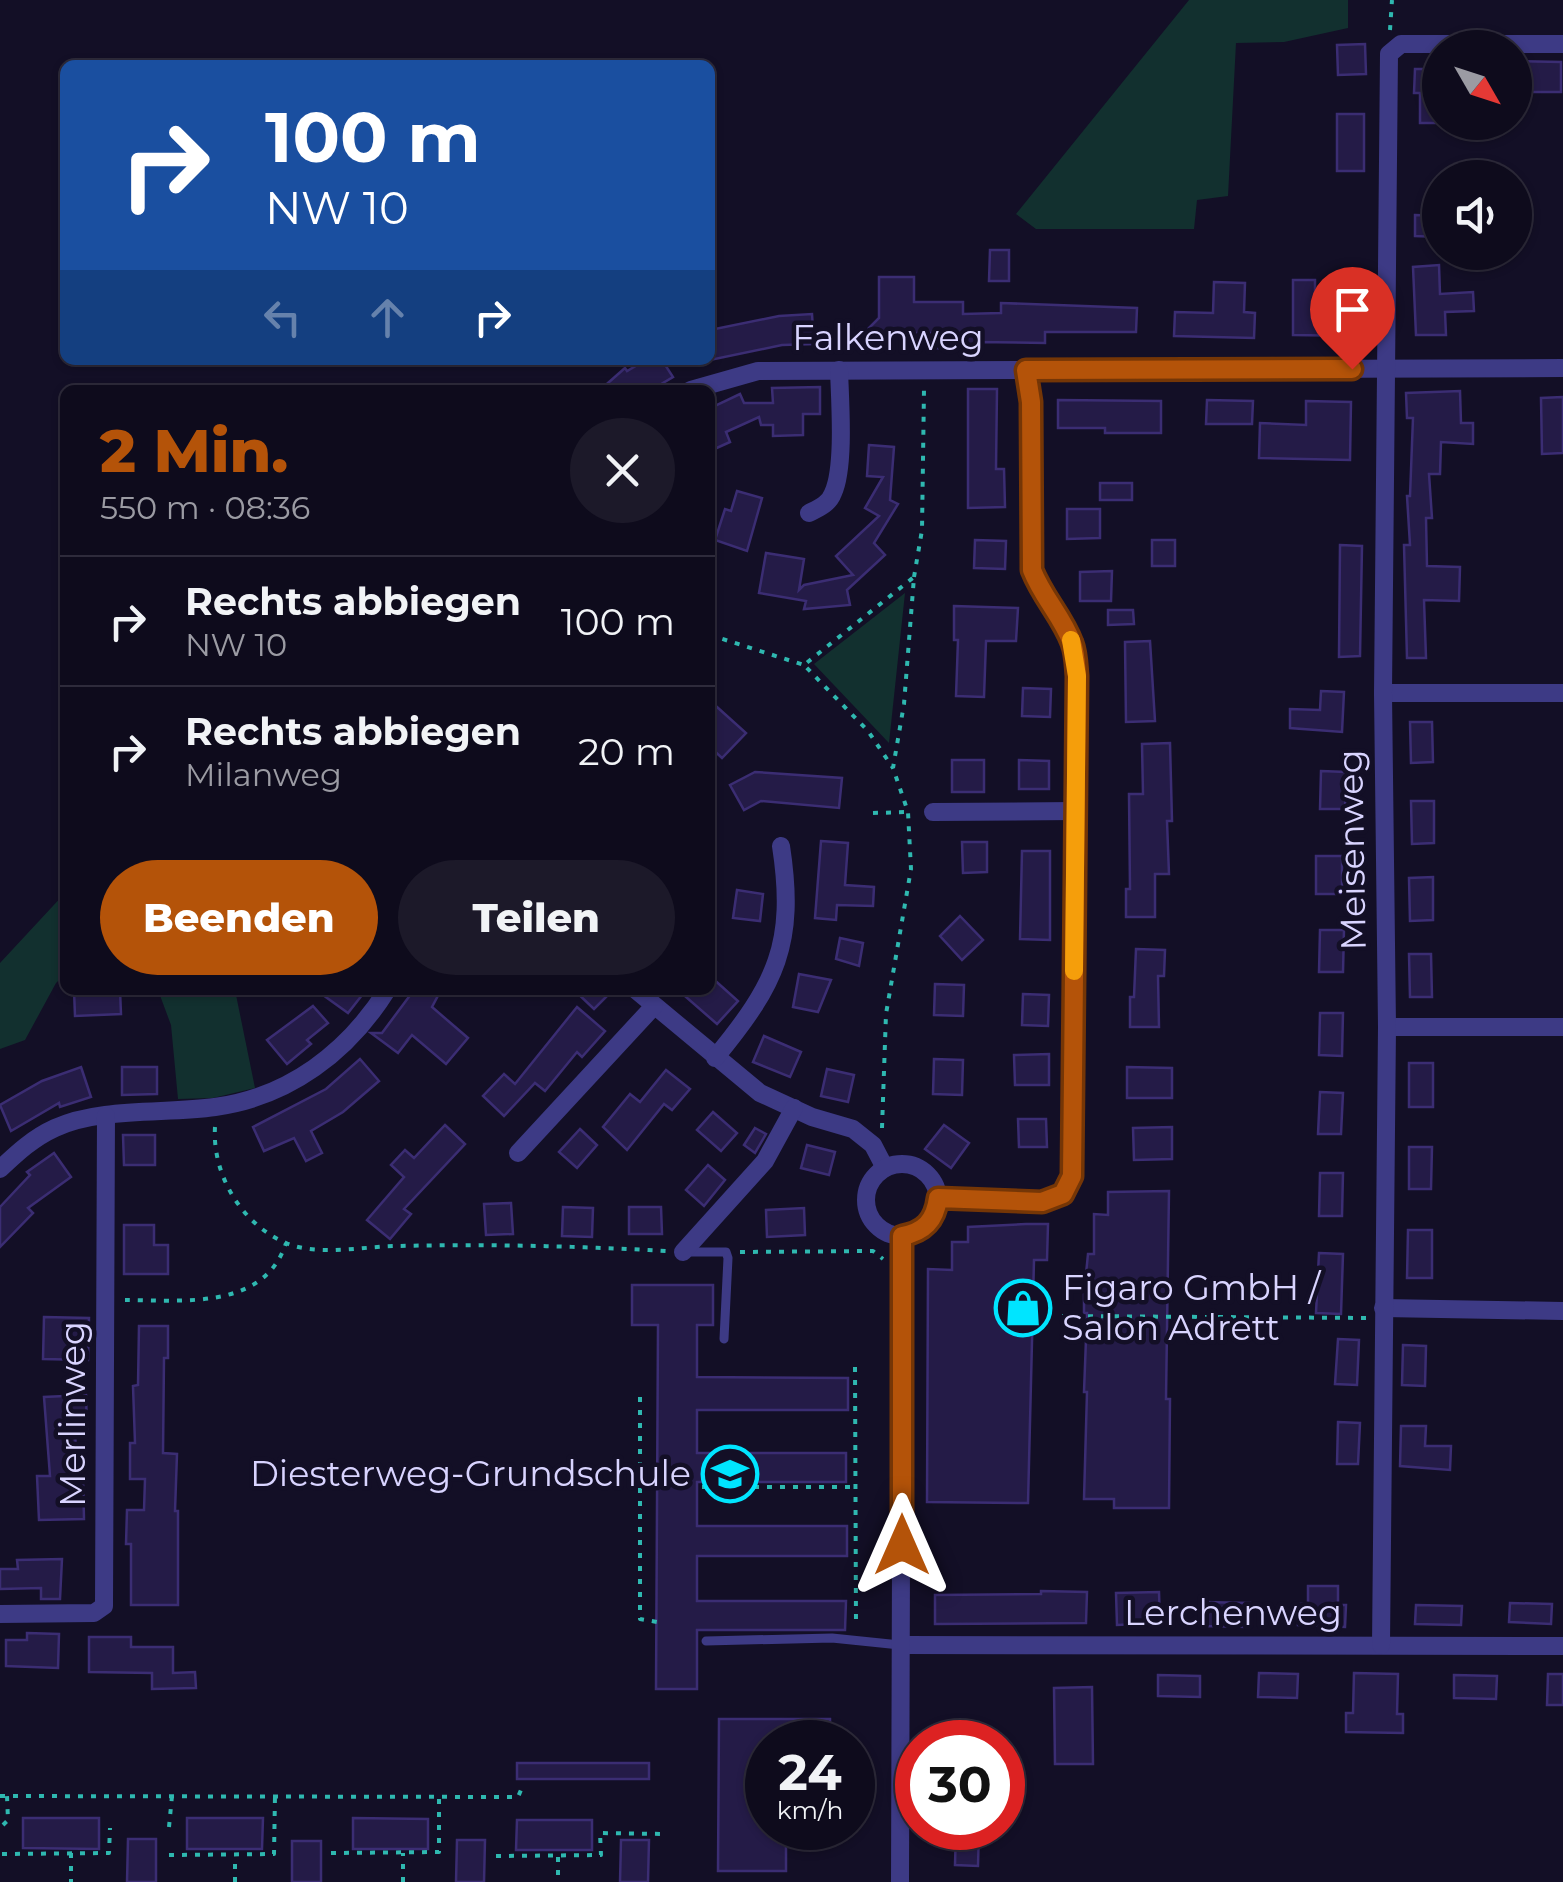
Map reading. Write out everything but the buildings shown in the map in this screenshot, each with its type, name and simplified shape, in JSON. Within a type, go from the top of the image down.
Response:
[{"type":"street","name":"Meisenweg","points":[[1381,1645],[1390,54],[1401,44],[1563,44]]},
{"type":"street","name":"Falkenweg","points":[[708,385],[758,370],[1563,368]]},
{"type":"street","points":[[809,514],[824,506],[834,493],[839,456],[839,370]]},
{"type":"street","points":[[938,1198],[1042,1202],[1063,1194],[1072,1176],[1077,676],[1074,646],[1041,594],[1032,570],[1031,402],[1026,370]]},
{"type":"street","points":[[1384,693],[1563,693]]},
{"type":"street","points":[[933,812],[1076,811]]},
{"type":"street","points":[[716,1058],[764,995],[778,956],[787,909],[781,846]]},
{"type":"street","points":[[0,1169],[25,1145],[58,1126],[106,1116],[217,1107],[290,1084],[322,1064],[360,1028],[383,995]]},
{"type":"street","points":[[642,995],[760,1092],[854,1128],[872,1145],[885,1168]]},
{"type":"street","points":[[518,1154],[654,1006]]},
{"type":"street","points":[[1387,1027],[1563,1027]]},
{"type":"street","points":[[684,1252],[765,1161],[794,1108]]},
{"type":"street","name":"Merlinweg","points":[[0,1614],[94,1613],[104,1606],[106,1116]]},
{"type":"street","points":[[899,1165],[913,1166],[926,1173],[938,1198],[936,1213],[928,1225],[916,1234],[902,1236],[886,1233],[874,1223],[867,1209],[866,1193],[885,1168],[899,1165]]},
{"type":"street","points":[[900,1882],[902,1236]]},
{"type":"street","points":[[1382,1313],[1563,1311]]},
{"type":"street","name":"Lerchenweg","points":[[902,1645],[1563,1646]]},
{"type":"lane","points":[[684,1252],[726,1252],[724,1338]]},
{"type":"lane","points":[[706,1641],[832,1638],[902,1645]]},
{"type":"path","points":[[893,768],[904,704],[914,577],[922,530],[924,370]]},
{"type":"path","points":[[804,665],[914,577]]},
{"type":"path","points":[[715,636],[804,665],[868,731],[893,768],[908,812],[909,884],[886,1014],[882,1132],[872,1145]]},
{"type":"path","points":[[872,813],[933,812]]},
{"type":"path","points":[[217,1107],[215,1157],[226,1184],[258,1226],[286,1243],[307,1249],[400,1246],[684,1252]]},
{"type":"path","points":[[106,1300],[213,1300],[234,1295],[274,1266],[286,1243]]},
{"type":"path","points":[[612,1248],[613,1257]]},
{"type":"path","points":[[726,1252],[872,1251],[884,1260]]},
{"type":"path","points":[[1062,1316],[1382,1313]]},
{"type":"path","points":[[856,1367],[856,1641]]},
{"type":"path","points":[[640,1397],[640,1619],[656,1622]]},
{"type":"path","points":[[702,1487],[856,1487]]},
{"type":"path","points":[[0,1796],[518,1797],[520,1790]]},
{"type":"path","points":[[2,1826],[8,1820],[7,1796]]},
{"type":"path","points":[[170,1827],[172,1796]]},
{"type":"path","points":[[169,1855],[274,1854],[275,1796]]},
{"type":"path","points":[[331,1853],[438,1852],[438,1797]]},
{"type":"path","points":[[2,1854],[109,1853],[110,1828]]},
{"type":"path","points":[[496,1856],[600,1855],[600,1833],[663,1834]]},
{"type":"path","points":[[403,1882],[404,1852]]},
{"type":"path","points":[[70,1853],[71,1882]]},
{"type":"path","points":[[235,1882],[236,1855]]},
{"type":"path","points":[[558,1856],[558,1882]]},
{"type":"green space","points":[[1189,0],[1348,0],[1348,28],[1284,42],[1236,43],[1228,196],[1197,200],[1194,229],[1036,229],[1016,214]]},
{"type":"green space","points":[[905,593],[889,743],[814,664]]},
{"type":"green space","points":[[60,898],[60,979],[25,1040],[0,1049],[0,963]]},
{"type":"green space","points":[[160,995],[236,995],[255,1088],[213,1098],[178,1099],[171,1025]]},
{"type":"slow traffic","points":[[1071,640],[1077,676],[1074,971]]},
{"type":"place","name":"Figaro GmbH / Salon Adrett","points":[[1023,1308]]},
{"type":"place","name":"Diesterweg-Grundschule","points":[[730,1474]]},
{"type":"route","points":[[902,1545],[902,1236],[916,1234],[928,1225],[936,1213],[938,1198],[1042,1202],[1063,1194],[1072,1176],[1077,676],[1074,646],[1041,594],[1032,570],[1031,402],[1026,370],[1352,369]]}]
